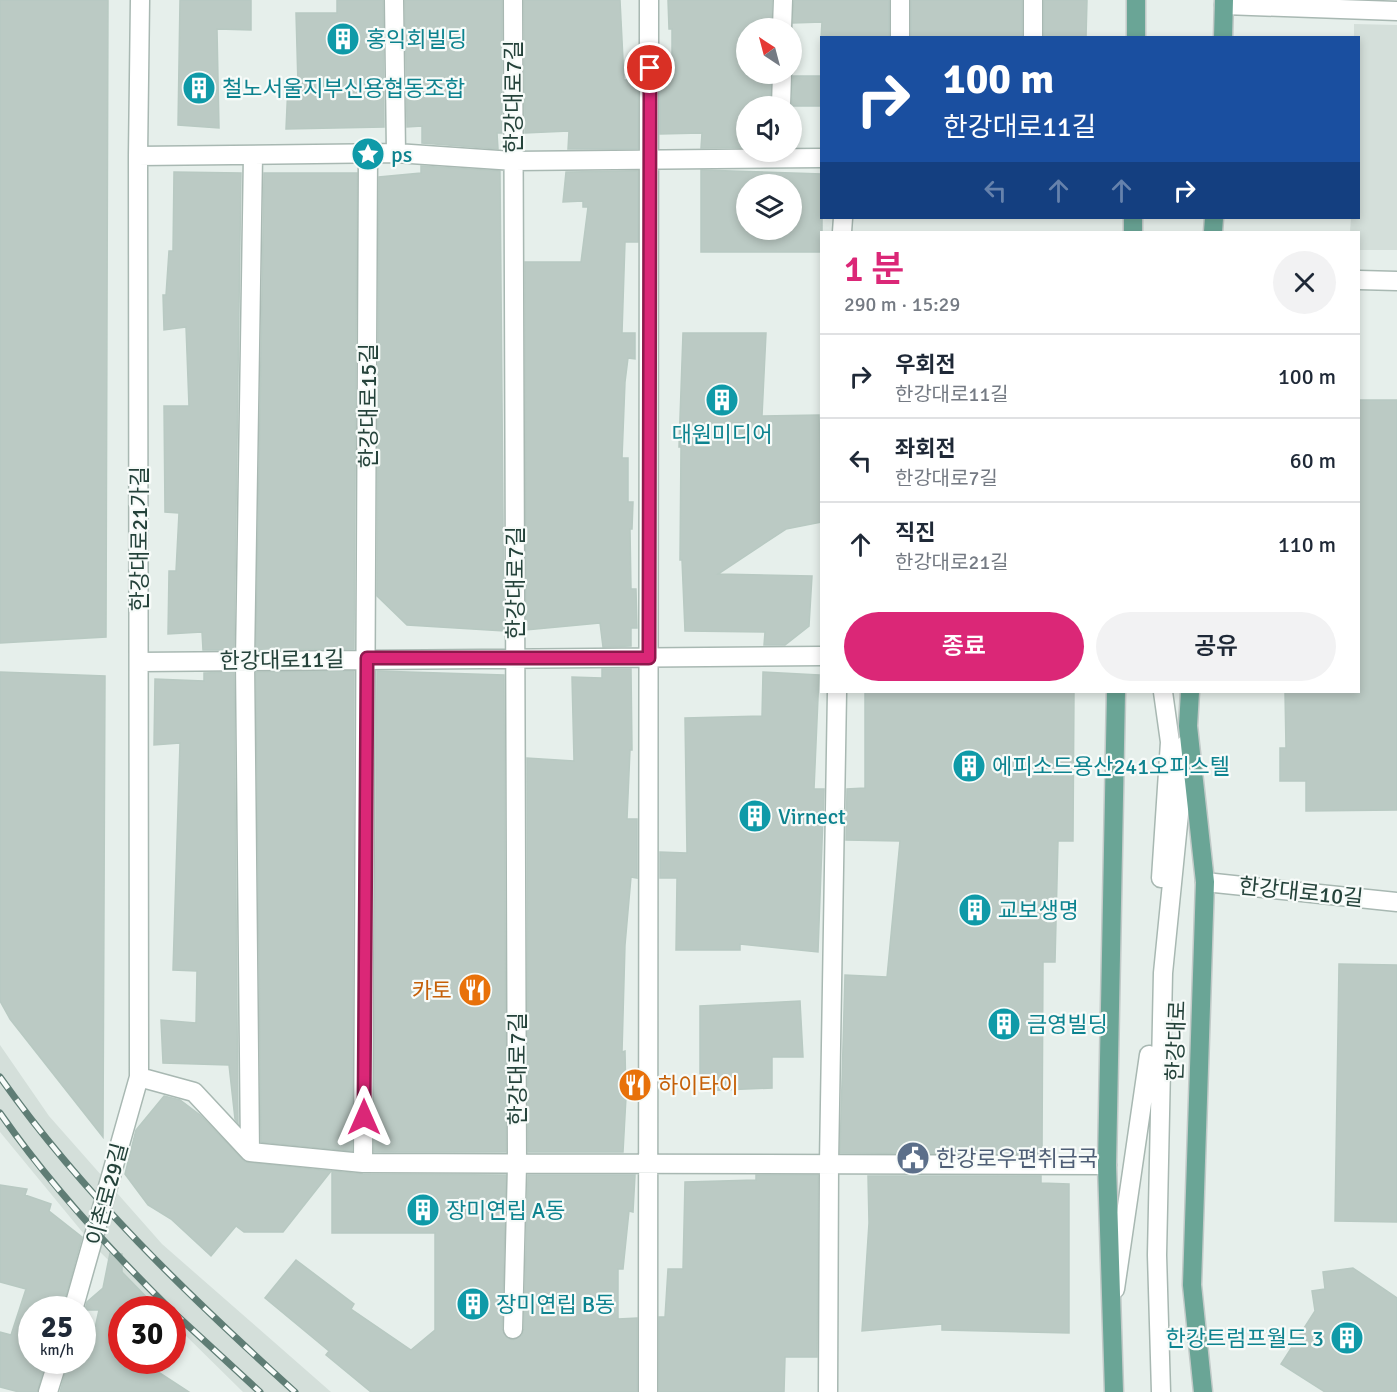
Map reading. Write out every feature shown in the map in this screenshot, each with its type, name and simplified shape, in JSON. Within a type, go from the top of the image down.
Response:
[{"type":"main road","points":[[1136,36],[1137,0]]},
{"type":"main road","points":[[1223,36],[1224,3]]},
{"type":"main road","points":[[1114,1392],[1107,1165],[1116,693]]},
{"type":"main road","name":"한강대로","points":[[1190,693],[1188,726],[1205,882],[1192,1285],[1203,1392]]},
{"type":"street","name":"한강대로21가길","points":[[140,0],[138,156],[140,1077]]},
{"type":"street","points":[[394,0],[396,153]]},
{"type":"street","name":"한강대로7길","points":[[513,0],[517,1165],[513,1329]]},
{"type":"street","points":[[648,1392],[651,159],[649,0]]},
{"type":"street","points":[[782,18],[783,0]]},
{"type":"street","points":[[900,0],[900,36]]},
{"type":"street","points":[[1033,36],[1034,0]]},
{"type":"street","points":[[1224,3],[1397,11]]},
{"type":"street","points":[[138,156],[396,153],[514,161],[736,156]]},
{"type":"street","name":"한강대로15길","points":[[367,658],[368,154]]},
{"type":"street","points":[[250,1152],[245,661],[253,155]]},
{"type":"street","points":[[802,157],[820,158]]},
{"type":"street","points":[[1360,280],[1397,280]]},
{"type":"street","name":"한강대로11길","points":[[138,662],[367,658],[820,656]]},
{"type":"street","points":[[363,1163],[367,658]]},
{"type":"street","points":[[828,1392],[829,1163],[837,693]]},
{"type":"street","points":[[1112,1313],[1148,1078],[1170,742],[1163,693]]},
{"type":"street","points":[[1161,1392],[1157,1255],[1163,973],[1188,726]]},
{"type":"street","name":"한강대로10길","points":[[1205,882],[1397,902]]},
{"type":"street","points":[[140,1077],[194,1092],[250,1152],[363,1163],[1107,1165]]},
{"type":"street","name":"이촌로29길","points":[[78,1296],[140,1077]]},
{"type":"street","points":[[48,1392],[54,1374]]},
{"type":"shaded area","points":[[1354,24],[1397,25],[1397,250],[1360,250],[1360,231],[1350,231],[1351,219],[1360,219],[1360,36],[1354,36]]},
{"type":"shaded area","points":[[0,1045],[49,1116],[162,1244],[331,1392],[243,1392],[186,1336],[186,1296],[145,1296],[93,1245],[0,1132]]},
{"type":"building","points":[[0,0],[108,0],[106,637],[0,643]]},
{"type":"building","points":[[180,0],[251,0],[251,30],[217,29],[219,128],[178,125]]},
{"type":"building","points":[[337,0],[383,0],[384,127],[286,129],[288,84],[298,85],[296,13],[337,13]]},
{"type":"building","points":[[405,0],[502,0],[502,133],[497,133],[498,149],[422,143],[422,126],[407,127]]},
{"type":"building","points":[[524,0],[620,0],[624,80],[638,80],[638,149],[568,149],[569,131],[525,133]]},
{"type":"building","points":[[668,0],[772,0],[771,18],[736,18],[736,84],[771,84],[770,96],[736,96],[736,147],[701,148],[702,133],[660,134],[660,79],[672,79],[672,29],[669,29]]},
{"type":"building","points":[[794,0],[889,0],[889,36],[821,36],[822,22],[802,23],[802,18],[793,18]]},
{"type":"building","points":[[911,0],[1022,0],[1022,36],[911,36]]},
{"type":"building","points":[[1044,0],[1087,0],[1086,36],[1044,36]]},
{"type":"building","points":[[802,76],[820,76],[820,106],[802,106],[802,96],[792,96],[793,84],[802,84]]},
{"type":"building","points":[[421,166],[500,171],[504,631],[407,625],[377,596],[379,177],[421,173]]},
{"type":"building","points":[[701,170],[820,174],[822,231],[820,231],[820,252],[701,252]]},
{"type":"building","points":[[638,171],[638,242],[625,242],[622,333],[635,333],[635,359],[628,358],[625,382],[622,458],[628,458],[628,502],[633,502],[632,529],[630,529],[631,589],[636,589],[637,628],[631,628],[631,646],[603,647],[600,623],[526,630],[525,262],[581,262],[588,207],[583,207],[583,201],[563,202],[566,172]]},
{"type":"building","points":[[174,172],[241,173],[234,650],[203,650],[202,632],[168,634],[169,571],[176,571],[179,513],[165,512],[164,406],[189,406],[186,327],[164,330],[163,295],[166,295],[169,251],[173,251]]},
{"type":"building","points":[[264,173],[357,173],[354,649],[256,650]]},
{"type":"building","points":[[683,333],[766,333],[762,416],[819,415],[820,522],[786,529],[718,574],[812,576],[809,626],[785,645],[764,645],[765,632],[685,631],[682,560],[680,560],[681,447],[679,447]]},
{"type":"building","points":[[1360,400],[1397,400],[1397,810],[1306,811],[1306,781],[1280,781],[1280,748],[1286,748],[1285,693],[1360,693]]},
{"type":"building","points":[[602,669],[631,669],[632,750],[630,750],[627,819],[637,819],[637,878],[631,877],[625,945],[622,1052],[625,1051],[626,1097],[623,1152],[528,1152],[527,758],[574,761],[572,677],[602,678]]},
{"type":"building","points":[[354,671],[352,1151],[261,1142],[256,672]]},
{"type":"building","points":[[377,671],[504,675],[506,1152],[374,1152]]},
{"type":"building","points":[[0,672],[105,676],[103,1137],[10,1019],[0,1001]]},
{"type":"building","points":[[234,672],[238,1123],[235,1119],[229,1065],[163,1063],[161,1020],[196,1023],[197,971],[173,970],[180,743],[154,745],[155,679],[204,681],[204,673]]},
{"type":"building","points":[[763,672],[819,675],[814,789],[824,789],[818,952],[740,944],[740,950],[676,950],[677,878],[660,878],[660,852],[687,853],[685,718],[762,716]]},
{"type":"building","points":[[865,693],[1074,693],[1073,841],[1058,841],[1055,962],[1043,962],[1042,1154],[840,1153],[845,975],[887,977],[900,841],[846,840],[847,789],[865,788]]},
{"type":"building","points":[[1339,964],[1397,965],[1397,1222],[1335,1221]]},
{"type":"building","points":[[800,1001],[803,1057],[772,1057],[772,1088],[700,1091],[700,1006]]},
{"type":"building","points":[[164,1096],[180,1100],[200,1115],[245,1162],[331,1171],[283,1232],[244,1232],[236,1226],[211,1256],[171,1219],[148,1205],[125,1174],[136,1130]]},
{"type":"building","points":[[332,1171],[363,1174],[506,1175],[502,1329],[507,1338],[513,1340],[522,1335],[524,1329],[528,1175],[635,1175],[633,1212],[629,1211],[623,1269],[618,1269],[618,1319],[637,1318],[637,1392],[371,1392],[326,1355],[329,1351],[265,1298],[296,1260],[354,1304],[351,1309],[411,1350],[435,1330],[435,1233],[332,1233]]},
{"type":"building","points":[[756,1175],[818,1175],[817,1357],[785,1357],[784,1392],[659,1392],[659,1317],[665,1317],[668,1269],[683,1269],[685,1182],[756,1180]]},
{"type":"building","points":[[868,1176],[1041,1176],[1041,1183],[1069,1184],[1069,1333],[942,1330],[942,1324],[862,1331],[869,1223]]},
{"type":"building","points":[[0,1185],[27,1189],[25,1195],[51,1204],[49,1211],[82,1237],[66,1296],[24,1296],[26,1289],[0,1282]]},
{"type":"building","points":[[110,1253],[122,1254],[122,1272],[145,1296],[108,1296],[108,1374],[161,1374],[189,1392],[60,1392],[65,1374],[96,1374],[96,1324],[99,1310],[96,1310],[96,1296],[94,1296],[103,1288]]},
{"type":"building","name":"한강트럼프월드 3","points":[[1353,1268],[1397,1298],[1397,1392],[1325,1392],[1281,1364],[1315,1311],[1312,1291],[1325,1289],[1323,1272]]},
{"type":"building","points":[[18,1314],[18,1374],[42,1374],[37,1392],[19,1392],[0,1387],[0,1332],[11,1335]]},
{"type":"railway","points":[[0,1077],[66,1162],[138,1242],[295,1392]]},
{"type":"railway","points":[[0,1113],[39,1166],[81,1216],[157,1296]]},
{"type":"railway","points":[[186,1324],[260,1392]]},
{"type":"place","name":"홍익회빌딩","points":[[343,39]]},
{"type":"place","name":"철노서울지부신용협동조합","points":[[199,88]]},
{"type":"place","name":"ps","points":[[368,154]]},
{"type":"place","name":"대원미디어","points":[[722,400]]},
{"type":"place","name":"에피소드용산241오피스텔","points":[[969,766]]},
{"type":"place","name":"Virnect","points":[[755,816]]},
{"type":"place","name":"교보생명","points":[[975,910]]},
{"type":"place","name":"카토","points":[[475,990]]},
{"type":"place","name":"금영빌딩","points":[[1004,1024]]},
{"type":"place","name":"하이타이","points":[[635,1085]]},
{"type":"place","name":"한강로우편취급국","points":[[913,1158]]},
{"type":"place","name":"장미연립 A동","points":[[423,1210]]},
{"type":"place","name":"장미연립 B동","points":[[473,1304]]},
{"type":"place","name":"한강트럼프월드 3","points":[[1347,1338]]},
{"type":"route","points":[[364,1117],[367,658],[649,658],[650,68]]}]
